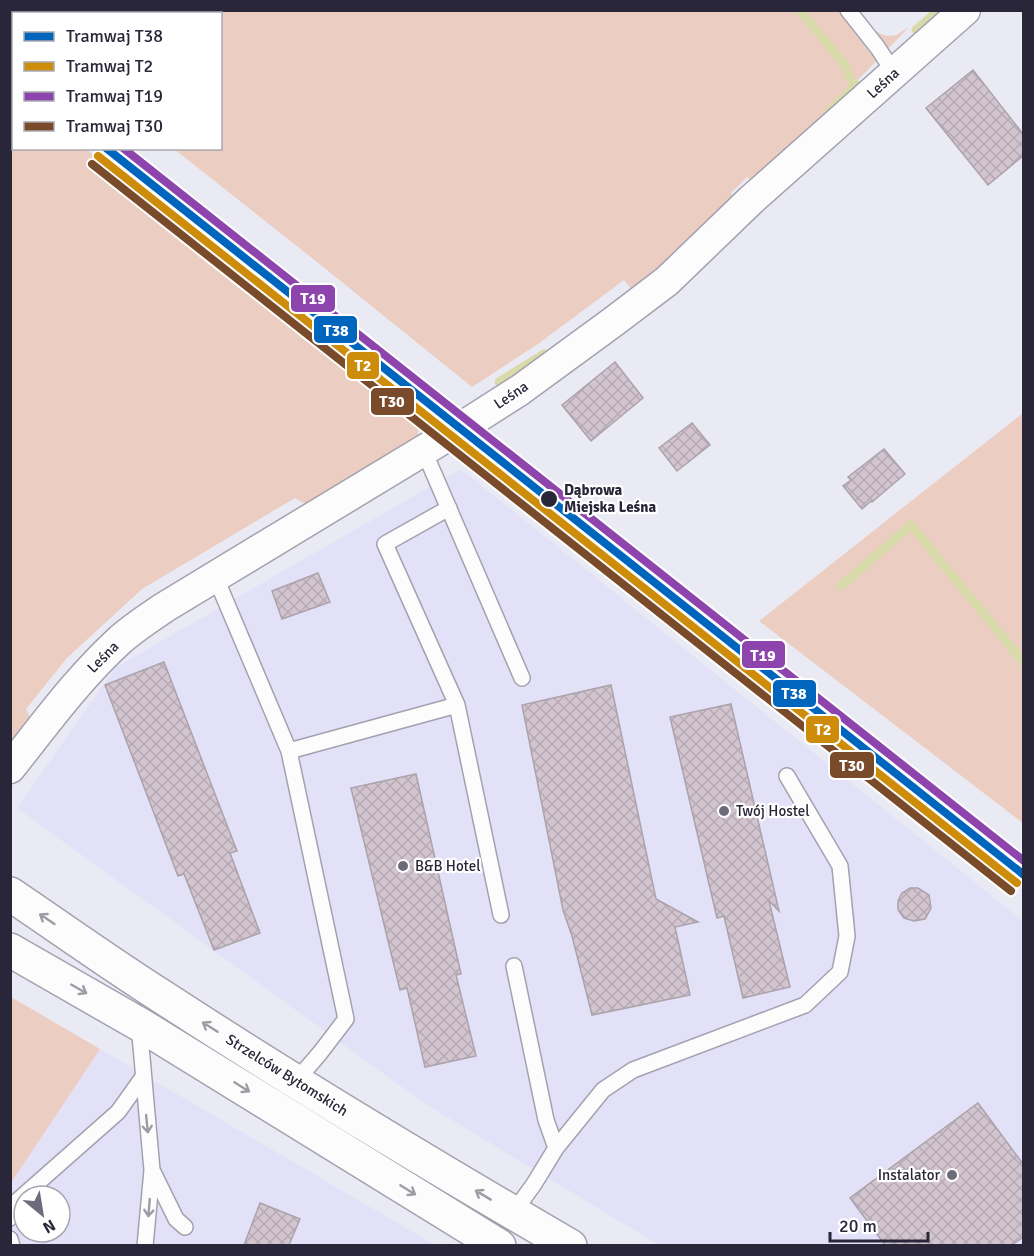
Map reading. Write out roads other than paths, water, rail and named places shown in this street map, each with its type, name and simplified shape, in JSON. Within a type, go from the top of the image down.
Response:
[{"type":"main road","name":"Strzelców Bytomskich","points":[[10,894],[156,993],[295,1082],[570,1245]]},
{"type":"main road","points":[[10,950],[139,1024],[492,1244]]},
{"type":"street","name":"Leśna","points":[[10,768],[80,681],[118,642],[144,621],[520,390],[667,281],[751,200],[965,10]]},
{"type":"lane","points":[[848,10],[878,48],[894,73]]},
{"type":"lane","points":[[424,451],[522,678]]},
{"type":"lane","points":[[449,508],[385,544],[457,705],[501,915]]},
{"type":"lane","points":[[215,576],[289,751],[346,1019],[295,1082]]},
{"type":"lane","points":[[289,751],[457,705]]},
{"type":"lane","points":[[513,1213],[556,1148],[603,1090],[633,1070],[805,1005],[840,972],[847,936],[840,866],[788,776]]},
{"type":"lane","points":[[514,966],[546,1120],[556,1148]]},
{"type":"lane","points":[[139,1024],[152,1170],[145,1245]]},
{"type":"lane","points":[[10,1218],[16,1202],[118,1112],[143,1077]]},
{"type":"lane","points":[[152,1170],[176,1219],[185,1227]]},
{"type":"lane","points":[[10,1239],[12,1245]]},
{"type":"waterway","points":[[800,10],[844,64],[854,88]]},
{"type":"waterway","points":[[916,30],[939,10]]},
{"type":"waterway","points":[[829,111],[857,85]]},
{"type":"waterway","points":[[499,382],[544,354]]},
{"type":"waterway","points":[[841,586],[911,525],[1024,663]]},
{"type":"tram line","name":"T38","points":[[109,150],[1024,875]]},
{"type":"tram line","name":"T19","points":[[126,150],[1024,861]]},
{"type":"tram line","name":"T2","points":[[98,156],[1017,883]]},
{"type":"tram line","name":"T30","points":[[92,164],[1011,891]]},
{"type":"place","name":"Dąbrowa Miejska Leśna","points":[[549,499]]},
{"type":"place","name":"Twój Hostel","points":[[724,811]]},
{"type":"place","name":"B&B Hotel","points":[[403,866]]},
{"type":"place","name":"Instalator","points":[[952,1175]]}]
